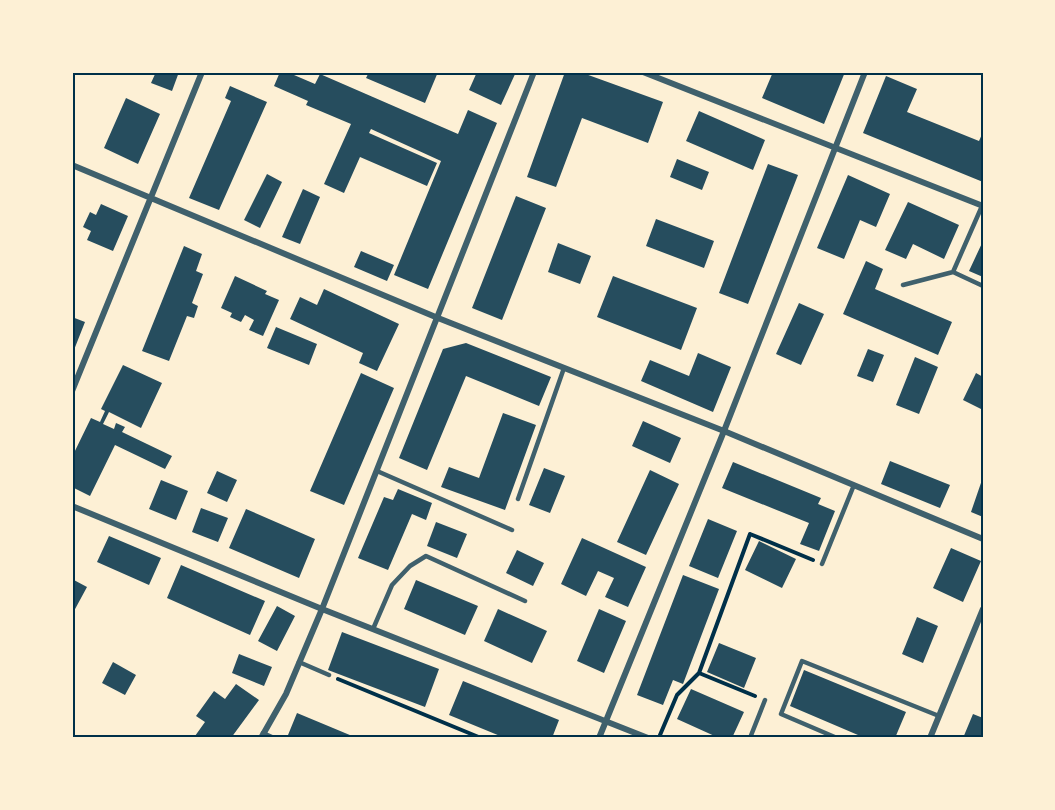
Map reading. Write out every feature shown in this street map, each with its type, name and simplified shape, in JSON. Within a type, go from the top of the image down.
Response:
[{"type":"street","points":[[72,391],[202,72]]},
{"type":"street","points":[[262,736],[286,694],[322,609],[534,72]]},
{"type":"street","points":[[643,72],[982,206]]},
{"type":"street","points":[[599,738],[724,431],[865,72]]},
{"type":"street","points":[[72,165],[438,318],[724,431],[983,539]]},
{"type":"street","points":[[72,506],[322,609],[648,738]]},
{"type":"street","points":[[930,738],[983,609]]},
{"type":"lane","points":[[953,272],[982,206]]},
{"type":"lane","points":[[903,285],[953,272],[983,286]]},
{"type":"lane","points":[[518,499],[564,368]]},
{"type":"lane","points":[[377,471],[512,530]]},
{"type":"lane","points":[[822,564],[854,485]]},
{"type":"lane","points":[[373,629],[392,585],[410,566],[426,556],[525,601]]},
{"type":"lane","points":[[837,738],[781,714],[802,661],[939,716]]},
{"type":"lane","points":[[299,662],[329,675]]},
{"type":"lane","points":[[750,738],[765,700]]},
{"type":"lane","points":[[262,736],[274,738]]},
{"type":"path","points":[[659,738],[677,695],[699,673],[750,534],[822,564]]},
{"type":"path","points":[[699,673],[765,700]]},
{"type":"path","points":[[329,675],[481,738]]},
{"type":"building","points":[[156,72],[179,72],[172,91],[151,83]]},
{"type":"building","points":[[280,72],[287,72],[315,84],[320,74],[458,134],[468,110],[497,123],[428,289],[394,275],[441,161],[371,129],[369,133],[437,163],[427,186],[360,157],[344,193],[324,184],[351,124],[306,105],[308,101],[274,86]]},
{"type":"building","points":[[369,72],[438,72],[425,103],[366,78]]},
{"type":"building","points":[[477,72],[516,72],[501,105],[469,90]]},
{"type":"building","points":[[565,72],[580,72],[663,102],[648,143],[582,118],[556,187],[527,177]]},
{"type":"building","points":[[773,72],[845,72],[824,124],[762,98]]},
{"type":"building","points":[[886,76],[917,89],[907,112],[979,141],[983,132],[983,182],[863,133]]},
{"type":"building","points":[[230,86],[267,102],[219,210],[189,198],[231,101],[225,98]]},
{"type":"building","points":[[126,98],[160,114],[138,164],[104,148]]},
{"type":"building","points":[[699,111],[765,140],[753,170],[686,141]]},
{"type":"building","points":[[677,159],[709,172],[702,190],[670,177]]},
{"type":"building","points":[[768,164],[798,175],[748,304],[719,293]]},
{"type":"building","points":[[267,174],[282,182],[260,228],[244,220]]},
{"type":"building","points":[[848,175],[890,194],[876,227],[860,220],[844,259],[817,248]]},
{"type":"building","points":[[303,189],[320,197],[300,244],[282,237]]},
{"type":"building","points":[[516,196],[546,208],[502,320],[472,308]]},
{"type":"building","points":[[908,202],[959,225],[944,259],[913,244],[906,259],[885,250]]},
{"type":"building","points":[[101,204],[128,216],[113,251],[87,240],[91,231],[83,227],[90,212],[96,215]]},
{"type":"building","points":[[656,219],[714,241],[704,268],[646,246]]},
{"type":"building","points":[[983,241],[983,277],[969,271]]},
{"type":"building","points":[[558,243],[591,256],[580,284],[548,272]]},
{"type":"building","points":[[184,246],[202,254],[196,271],[203,274],[192,303],[198,306],[194,318],[187,316],[169,361],[142,351]]},
{"type":"building","points":[[361,251],[394,265],[387,281],[354,267]]},
{"type":"building","points":[[866,261],[883,269],[875,289],[952,322],[938,355],[843,314]]},
{"type":"building","points":[[235,276],[267,291],[265,294],[279,300],[263,336],[249,330],[254,320],[245,315],[241,322],[230,317],[232,313],[221,308]]},
{"type":"building","points":[[613,276],[697,308],[681,350],[597,317]]},
{"type":"building","points":[[324,289],[399,324],[377,371],[359,363],[363,353],[290,319],[300,297],[317,305]]},
{"type":"building","points":[[799,303],[824,314],[801,365],[776,354]]},
{"type":"building","points":[[72,317],[85,322],[72,355]]},
{"type":"building","points":[[276,327],[317,344],[309,365],[267,348]]},
{"type":"building","points":[[466,343],[551,377],[539,406],[466,376],[427,470],[399,458],[443,349]]},
{"type":"building","points":[[868,349],[884,355],[873,382],[857,376]]},
{"type":"building","points":[[698,353],[731,367],[713,412],[641,381],[650,360],[689,376]]},
{"type":"building","points":[[915,357],[938,367],[919,414],[896,405]]},
{"type":"building","points":[[123,365],[162,383],[141,428],[109,412],[103,424],[114,429],[116,423],[125,427],[122,432],[172,456],[165,469],[115,445],[90,496],[72,487],[72,457],[91,418],[100,422],[105,411],[101,409]]},
{"type":"building","points":[[361,373],[394,388],[344,505],[310,491]]},
{"type":"building","points":[[976,373],[983,377],[983,410],[963,400]]},
{"type":"building","points":[[503,413],[536,425],[505,510],[441,487],[449,467],[479,478]]},
{"type":"building","points":[[643,421],[681,438],[670,463],[632,446]]},
{"type":"building","points":[[890,461],[950,485],[940,508],[881,484]]},
{"type":"building","points":[[733,462],[821,498],[818,504],[835,511],[819,551],[800,544],[809,523],[722,488]]},
{"type":"building","points":[[544,468],[565,476],[550,513],[529,505]]},
{"type":"building","points":[[650,470],[679,484],[646,555],[617,542]]},
{"type":"building","points":[[217,471],[237,480],[227,502],[207,493]]},
{"type":"building","points":[[983,477],[983,517],[971,512]]},
{"type":"building","points":[[161,480],[188,491],[176,520],[149,509]]},
{"type":"building","points":[[398,489],[432,503],[426,520],[412,514],[388,570],[358,558],[384,497],[393,500]]},
{"type":"building","points":[[201,508],[228,518],[218,542],[192,532]]},
{"type":"building","points":[[246,509],[315,539],[299,578],[229,548]]},
{"type":"building","points":[[708,519],[737,531],[718,578],[689,566]]},
{"type":"building","points":[[436,522],[467,534],[457,558],[427,546]]},
{"type":"building","points":[[109,536],[161,558],[149,585],[97,562]]},
{"type":"building","points":[[582,538],[646,567],[628,607],[605,597],[614,578],[598,571],[586,596],[561,584]]},
{"type":"building","points":[[759,541],[796,559],[782,588],[745,570]]},
{"type":"building","points":[[951,548],[981,561],[963,602],[933,588]]},
{"type":"building","points":[[517,550],[544,563],[533,586],[506,573]]},
{"type":"building","points":[[181,565],[265,601],[250,635],[167,598]]},
{"type":"building","points":[[683,575],[719,589],[683,684],[673,680],[663,705],[637,695]]},
{"type":"building","points":[[72,579],[87,587],[74,611],[72,610]]},
{"type":"building","points":[[416,580],[478,606],[465,635],[404,609]]},
{"type":"building","points":[[277,606],[295,616],[277,651],[258,641]]},
{"type":"building","points":[[498,609],[547,631],[532,663],[484,641]]},
{"type":"building","points":[[599,609],[626,621],[604,673],[577,661]]},
{"type":"building","points":[[917,617],[938,626],[923,663],[902,654]]},
{"type":"building","points":[[342,632],[439,669],[425,707],[328,670]]},
{"type":"building","points":[[719,643],[756,658],[744,688],[707,672]]},
{"type":"building","points":[[239,654],[272,667],[264,686],[232,673]]},
{"type":"building","points":[[113,662],[136,675],[125,695],[102,683]]},
{"type":"building","points":[[804,670],[906,712],[895,738],[865,738],[790,706]]},
{"type":"building","points":[[463,681],[559,720],[552,738],[505,738],[449,715]]},
{"type":"building","points":[[236,684],[259,700],[231,738],[198,738],[195,736],[205,722],[196,716],[214,691],[225,699]]},
{"type":"building","points":[[691,689],[744,712],[732,738],[719,738],[677,719]]},
{"type":"building","points":[[297,713],[357,738],[294,738],[288,735]]},
{"type":"building","points":[[973,714],[983,718],[983,738],[963,738]]}]
